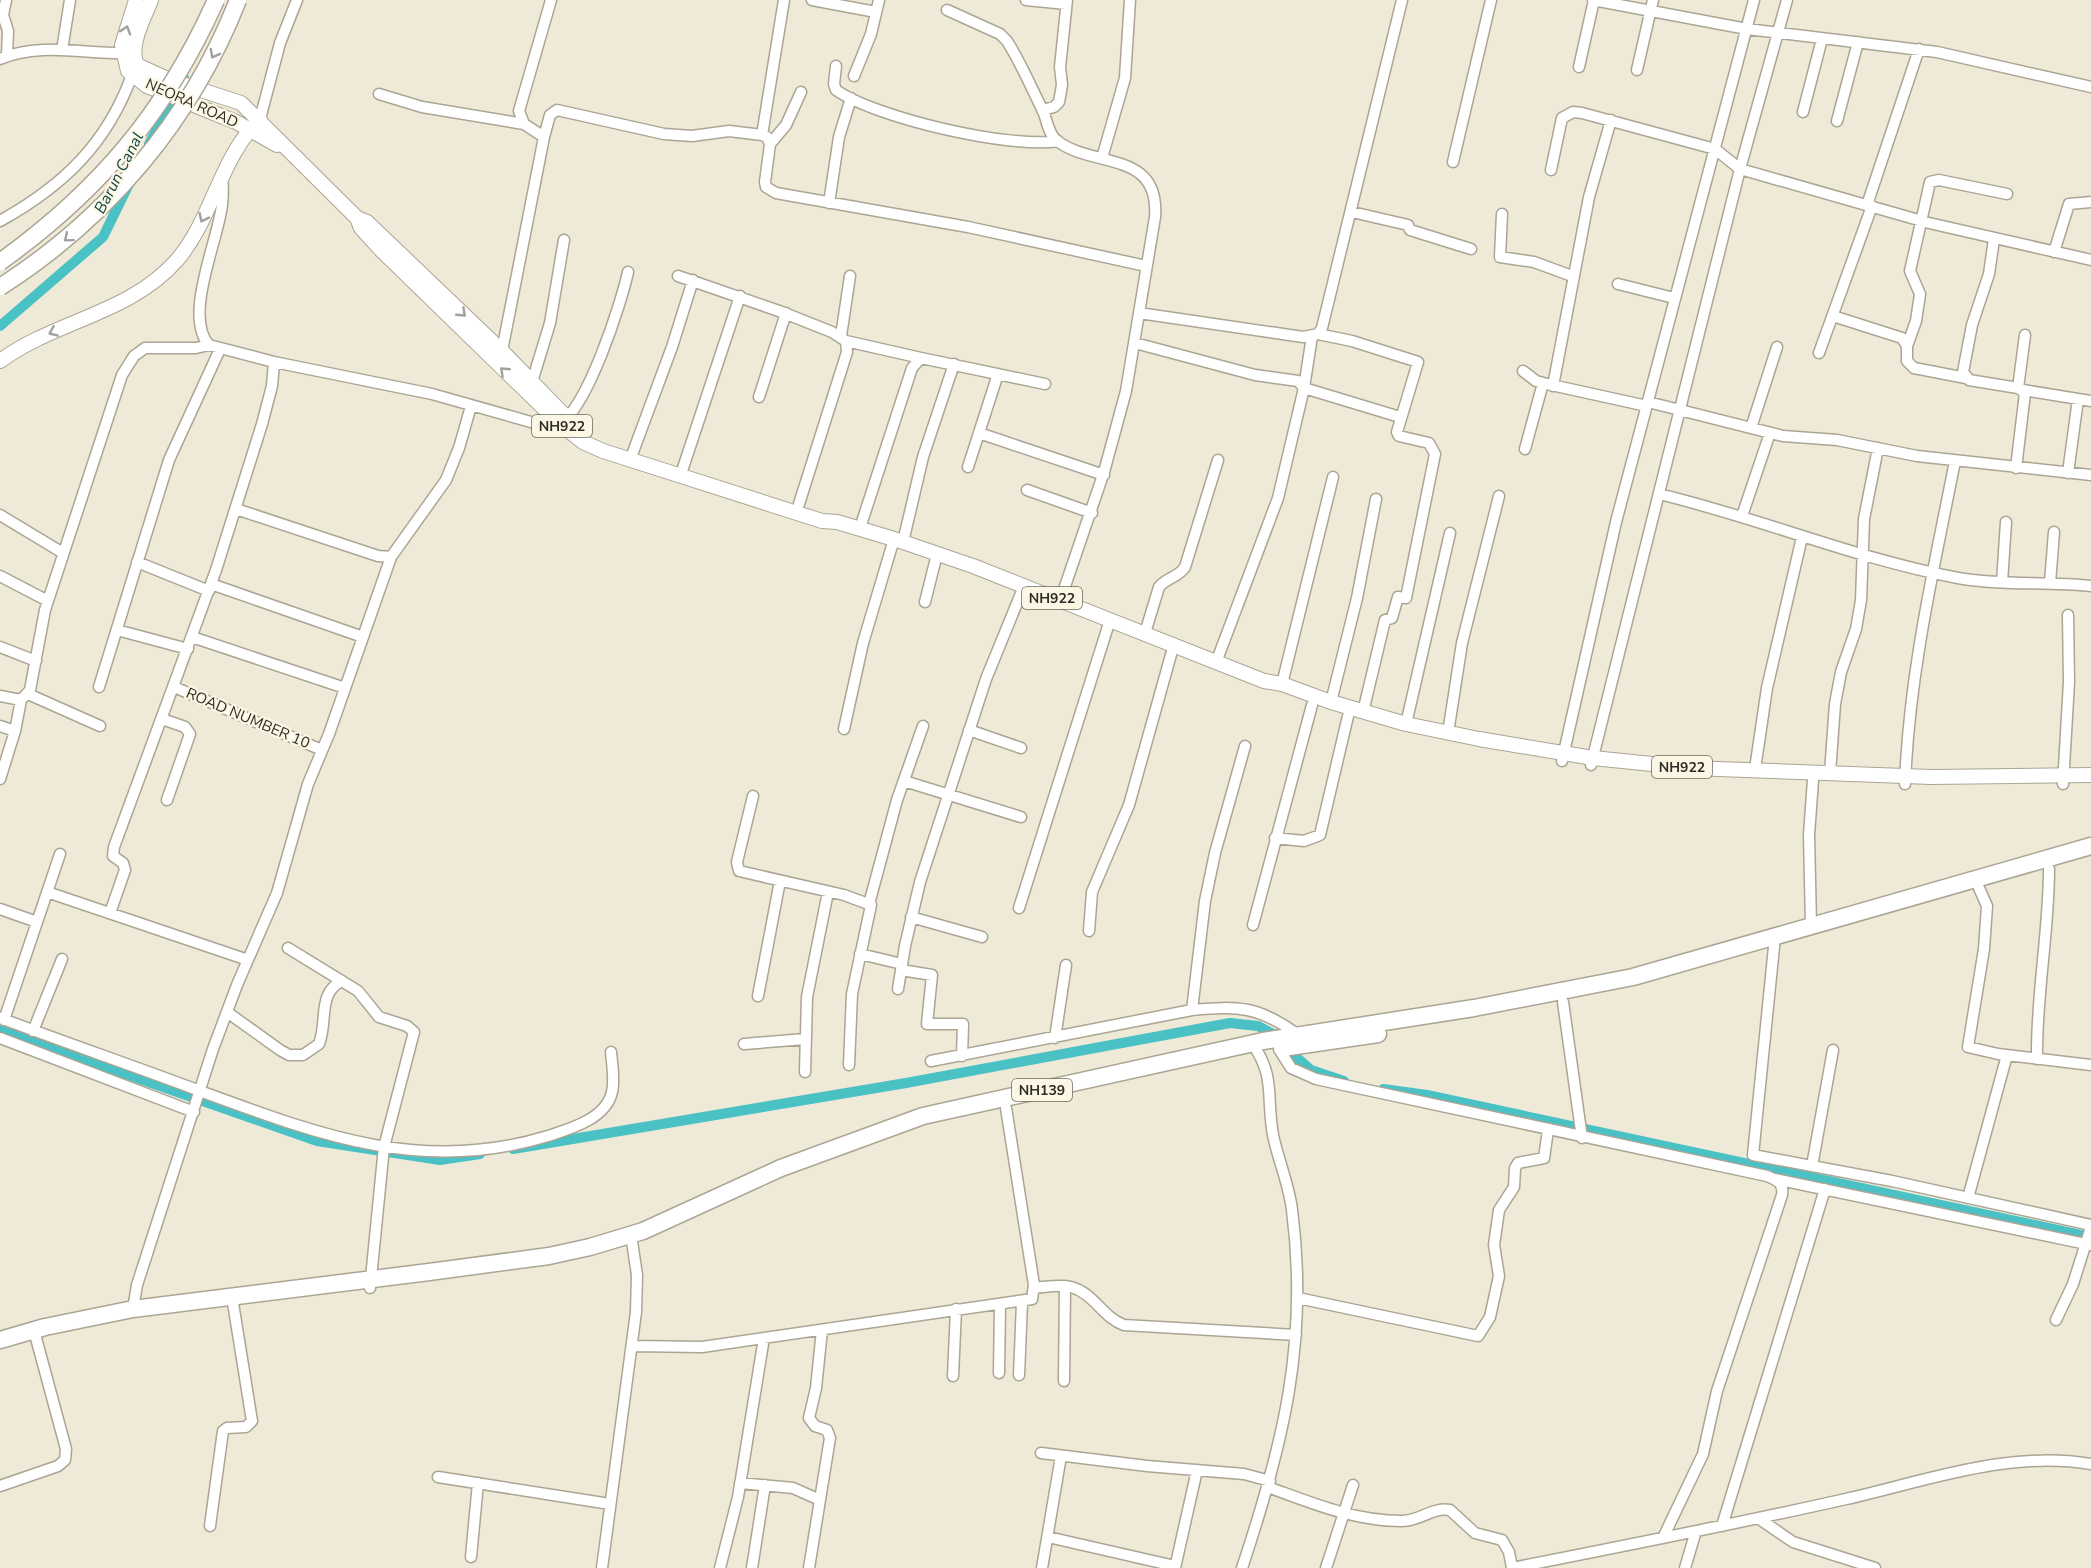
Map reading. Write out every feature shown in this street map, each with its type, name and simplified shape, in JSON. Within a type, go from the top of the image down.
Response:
[{"type":"highway","points":[[0,262],[57,220],[86,193],[135,139],[183,67],[216,0]]},
{"type":"highway","points":[[0,287],[43,258],[94,215],[152,152],[202,76],[238,0]]},
{"type":"highway","name":"NH139","points":[[1774,942],[1811,925],[2091,846]]},
{"type":"highway","name":"NH139","points":[[632,1240],[781,1168],[924,1116],[1255,1048],[1279,1049],[1563,1002],[1600,989],[1980,888],[2091,856]]},
{"type":"highway","name":"NH139","points":[[0,1340],[66,1322],[133,1309],[548,1265],[632,1240],[787,1177],[892,1138],[952,1119],[1255,1048],[1297,1034],[1600,989]]},
{"type":"highway","name":"NH139","points":[[0,1348],[122,1320],[371,1283]]},
{"type":"main road","points":[[0,361],[30,342],[123,302],[157,279],[188,244],[222,177],[255,124],[241,103],[166,86],[137,65],[128,53],[124,34],[136,0]]},
{"type":"main road","points":[[128,53],[151,0]]},
{"type":"main road","name":"NEORA ROAD","points":[[128,53],[128,71],[147,86],[166,86],[236,122],[255,124],[357,218]]},
{"type":"main road","points":[[357,218],[367,222],[502,351],[532,382],[563,421],[597,440],[798,504],[824,513],[837,522]]},
{"type":"main road","name":"NH922","points":[[357,218],[361,228],[382,250],[583,442],[603,451],[822,521],[837,522],[898,540],[1024,585],[1060,601],[1217,660],[1264,681]]},
{"type":"main road","points":[[1264,681],[1282,684],[1331,702],[1406,724],[1563,757]]},
{"type":"main road","points":[[1264,681],[1277,692],[1312,705],[1446,741],[1690,776],[1813,780],[2063,780],[2091,783]]},
{"type":"main road","name":"NH922","points":[[1592,761],[1691,768],[1830,773],[1905,780]]},
{"type":"main road","points":[[2063,780],[2091,775]]},
{"type":"street","points":[[6,0],[3,15],[8,31],[3,58],[23,52],[62,50],[128,53]]},
{"type":"street","points":[[62,50],[70,0]]},
{"type":"street","points":[[255,124],[280,43],[297,0]]},
{"type":"street","points":[[524,124],[519,111],[551,0]]},
{"type":"street","points":[[762,135],[784,0]]},
{"type":"street","points":[[812,0],[876,12]]},
{"type":"street","points":[[854,76],[871,34],[879,0]]},
{"type":"street","points":[[1026,0],[1066,2],[1060,67],[1061,95],[1054,107],[1042,110]]},
{"type":"street","points":[[1102,158],[1125,78],[1130,0]]},
{"type":"street","points":[[1217,660],[1278,498],[1315,335],[1322,328],[1402,0]]},
{"type":"street","points":[[1453,162],[1491,0]]},
{"type":"street","points":[[1579,67],[1594,0],[1651,5],[1747,29],[1919,49],[1971,58],[2091,87]]},
{"type":"street","points":[[1563,757],[1616,522],[1754,0]]},
{"type":"street","points":[[1592,761],[1740,169],[1787,0]]},
{"type":"street","points":[[1637,70],[1651,5]]},
{"type":"street","points":[[947,10],[1000,34],[1007,41],[1042,110],[1049,130],[1058,141]]},
{"type":"street","points":[[1803,112],[1822,39]]},
{"type":"street","points":[[1837,121],[1858,42]]},
{"type":"street","points":[[1819,353],[1870,205],[1919,49]]},
{"type":"street","points":[[836,66],[834,87],[851,98],[914,122],[1016,142],[1058,141],[1132,170],[1150,183],[1154,190],[1155,217],[1126,391],[1104,475],[1060,601]]},
{"type":"street","points":[[0,222],[44,195],[72,170],[112,121],[132,75]]},
{"type":"street","points":[[801,92],[786,126],[770,144],[765,175],[766,187],[776,193],[968,227],[1146,266]]},
{"type":"street","points":[[379,94],[410,105],[524,124],[544,137]]},
{"type":"street","points":[[829,203],[839,137],[851,98]]},
{"type":"street","points":[[502,351],[544,137],[550,116],[557,110],[664,134],[692,136],[737,131],[762,135],[770,144]]},
{"type":"street","points":[[1551,170],[1559,124],[1566,114],[1582,113],[1715,149],[1740,169],[1920,220],[2091,260]]},
{"type":"street","points":[[1525,449],[1548,384],[1589,197],[1611,120]]},
{"type":"street","points":[[215,347],[201,332],[200,309],[222,206],[222,177]]},
{"type":"street","points":[[2007,194],[1934,180],[1927,186],[1910,276],[1919,287],[1920,303],[1907,346],[1907,361],[1914,368],[1981,383],[2091,401]]},
{"type":"street","points":[[2054,252],[2069,204],[2091,202]]},
{"type":"street","points":[[1352,212],[1408,225],[1410,230],[1471,249]]},
{"type":"street","points":[[1502,214],[1500,257],[1534,262],[1572,276]]},
{"type":"street","points":[[1966,378],[1963,366],[1986,285],[1994,238]]},
{"type":"street","points":[[532,382],[550,323],[564,240]]},
{"type":"street","points":[[0,779],[36,661],[48,601],[112,398],[129,362],[146,348],[215,347],[274,362],[390,385],[545,426],[563,421],[588,382],[609,338],[628,272]]},
{"type":"street","points":[[678,276],[786,313],[844,339],[1045,384]]},
{"type":"street","points":[[798,504],[847,352],[844,339],[850,276]]},
{"type":"street","points":[[633,452],[672,347],[693,280]]},
{"type":"street","points":[[1618,284],[1674,298]]},
{"type":"street","points":[[683,468],[740,296]]},
{"type":"street","points":[[759,397],[786,313]]},
{"type":"street","points":[[1139,313],[1352,341],[1418,362],[1397,427],[1399,436],[1429,444],[1434,448],[1435,462],[1406,598],[1398,597],[1392,618],[1386,620],[1363,712]]},
{"type":"street","points":[[1833,316],[1902,338],[1907,346]]},
{"type":"street","points":[[2016,468],[2025,397],[2021,389],[2025,335]]},
{"type":"street","points":[[1135,343],[1255,375],[1298,381],[1304,388],[1400,417]]},
{"type":"street","points":[[99,687],[169,460],[215,347]]},
{"type":"street","points":[[1751,428],[1777,347]]},
{"type":"street","points":[[860,528],[912,368],[921,358]]},
{"type":"street","points":[[110,913],[125,870],[123,863],[113,856],[114,848],[210,588],[272,386],[274,362]]},
{"type":"street","points":[[844,729],[863,643],[954,364]]},
{"type":"street","points":[[1523,371],[1548,384],[1680,410],[1770,433],[1837,440],[1955,461],[2091,476]]},
{"type":"street","points":[[968,467],[998,374]]},
{"type":"street","points":[[2068,473],[2078,399]]},
{"type":"street","points":[[133,1309],[136,1285],[227,1012],[277,893],[303,801],[391,557],[446,480],[459,448],[471,406]]},
{"type":"street","points":[[979,433],[1104,475]]},
{"type":"street","points":[[1742,516],[1770,433]]},
{"type":"street","points":[[1830,773],[1835,704],[1841,672],[1856,629],[1863,579],[1864,519],[1878,448]]},
{"type":"street","points":[[1145,633],[1159,587],[1164,581],[1177,576],[1185,567],[1218,460]]},
{"type":"street","points":[[1905,780],[1908,722],[1931,572],[1955,461]]},
{"type":"street","points":[[1282,684],[1333,477]]},
{"type":"street","points":[[1027,490],[1092,513]]},
{"type":"street","points":[[1659,494],[1742,516],[1863,556],[1931,572],[2002,582],[2091,586]]},
{"type":"street","points":[[1448,733],[1465,632],[1499,496]]},
{"type":"street","points":[[1331,702],[1357,598],[1376,499]]},
{"type":"street","points":[[236,509],[378,556],[391,557]]},
{"type":"street","points":[[0,515],[63,553]]},
{"type":"street","points":[[2002,582],[2006,522]]},
{"type":"street","points":[[2050,583],[2054,532]]},
{"type":"street","points":[[1406,724],[1450,533]]},
{"type":"street","points":[[1755,769],[1767,688],[1802,537]]},
{"type":"street","points":[[925,602],[937,554]]},
{"type":"street","points":[[137,562],[210,588],[363,636]]},
{"type":"street","points":[[0,576],[48,601]]},
{"type":"street","points":[[898,989],[911,917],[969,730],[986,679],[1024,585]]},
{"type":"street","points":[[2063,780],[2069,682],[2068,615]]},
{"type":"street","points":[[1019,908],[1110,620]]},
{"type":"street","points":[[117,630],[190,643],[345,688]]},
{"type":"street","points":[[1089,931],[1092,892],[1129,805],[1174,644]]},
{"type":"street","points":[[0,647],[36,661]]},
{"type":"street","name":"ROAD NUMBER 10","points":[[174,687],[322,750]]},
{"type":"street","points":[[0,696],[25,697],[100,726]]},
{"type":"street","points":[[1253,926],[1312,705]]},
{"type":"street","points":[[1275,838],[1304,841],[1320,834],[1348,716]]},
{"type":"street","points":[[162,719],[185,727],[190,734],[167,800]]},
{"type":"street","points":[[0,726],[15,730]]},
{"type":"street","points":[[849,1065],[849,1013],[871,905],[869,904],[904,781],[923,726]]},
{"type":"street","points":[[969,730],[1021,748]]},
{"type":"street","points":[[1192,1010],[1207,891],[1215,853],[1245,746]]},
{"type":"street","points":[[1811,925],[1809,854],[1813,780]]},
{"type":"street","points":[[904,781],[1021,818]]},
{"type":"street","points":[[753,796],[737,869],[741,873],[828,892],[869,904]]},
{"type":"street","points":[[60,854],[2,1019],[308,1130],[384,1147],[459,1151],[524,1142],[573,1127],[599,1112],[611,1097],[611,1052]]},
{"type":"street","points":[[2037,1059],[2037,1033],[2048,915],[2049,869]]},
{"type":"street","points":[[758,996],[780,881]]},
{"type":"street","points":[[1980,888],[1987,906],[1984,949],[1968,1047],[2007,1055],[2091,1065]]},
{"type":"street","points":[[47,892],[248,960]]},
{"type":"street","points":[[805,1072],[807,997],[828,892]]},
{"type":"street","points":[[0,909],[37,922]]},
{"type":"street","points":[[911,917],[982,937]]},
{"type":"street","points":[[1749,1172],[1753,1155],[1774,942]]},
{"type":"street","points":[[288,948],[364,996],[379,1017],[407,1026],[414,1032],[384,1147],[371,1283]]},
{"type":"street","points":[[860,954],[932,975],[927,1024],[963,1024],[962,1056]]},
{"type":"street","points":[[33,1031],[62,959]]},
{"type":"street","points":[[1054,1038],[1066,965]]},
{"type":"street","points":[[227,1012],[280,1050],[289,1055],[303,1055],[319,1044],[326,995],[335,984],[342,981]]},
{"type":"street","points":[[1563,1002],[1581,1133]]},
{"type":"street","points":[[931,1061],[1192,1010],[1253,1010],[1277,1019],[1297,1034]]},
{"type":"street","points":[[0,1038],[194,1112]]},
{"type":"street","points":[[744,1044],[805,1038]]},
{"type":"street","points":[[1242,1568],[1269,1484],[1290,1394],[1298,1298],[1292,1209],[1273,1133],[1267,1068],[1255,1048]]},
{"type":"street","points":[[1279,1049],[1291,1068],[1316,1079],[1548,1130],[1581,1133],[1775,1179],[2089,1245]]},
{"type":"street","points":[[1812,1166],[1833,1050]]},
{"type":"street","points":[[1968,1198],[2007,1055]]},
{"type":"street","points":[[633,1346],[687,1348],[1032,1299],[1034,1288],[1006,1108]]},
{"type":"street","points":[[1298,1298],[1478,1336],[1490,1317],[1499,1276],[1494,1245],[1499,1210],[1514,1187],[1515,1168],[1518,1163],[1544,1158],[1548,1130]]},
{"type":"street","points":[[1753,1155],[1968,1198],[2091,1226],[2089,1245],[2056,1320]]},
{"type":"street","points":[[1663,1538],[1707,1442],[1717,1391],[1782,1195],[1783,1188],[1775,1179]]},
{"type":"street","points":[[1722,1526],[1825,1189]]},
{"type":"street","points":[[602,1568],[633,1346],[637,1275],[632,1240]]},
{"type":"street","points":[[1034,1288],[1065,1286],[1082,1292],[1112,1320],[1124,1325],[1296,1335]]},
{"type":"street","points":[[1064,1381],[1065,1286]]},
{"type":"street","points":[[1019,1375],[1022,1302]]},
{"type":"street","points":[[210,1526],[223,1431],[227,1428],[246,1427],[252,1421],[233,1303]]},
{"type":"street","points":[[999,1374],[1000,1305]]},
{"type":"street","points":[[953,1376],[956,1309]]},
{"type":"street","points":[[809,1568],[830,1433],[815,1426],[809,1418],[816,1388],[822,1330]]},
{"type":"street","points":[[0,1486],[58,1466],[65,1460],[66,1449],[36,1338]]},
{"type":"street","points":[[720,1568],[740,1483],[764,1338]]},
{"type":"street","points":[[1041,1453],[1244,1474],[1344,1514],[1404,1521],[1421,1518],[1441,1508],[1450,1510],[1475,1533],[1502,1540],[1509,1552],[1512,1568],[1722,1526],[1958,1472],[2024,1461],[2067,1460],[2091,1464]]},
{"type":"street","points":[[1042,1568],[1061,1456]]},
{"type":"street","points":[[1047,1537],[1175,1567],[1197,1470]]},
{"type":"street","points":[[438,1477],[610,1504]]},
{"type":"street","points":[[471,1557],[478,1483]]},
{"type":"street","points":[[740,1483],[793,1488],[820,1500]]},
{"type":"street","points":[[752,1568],[765,1485]]},
{"type":"street","points":[[1326,1568],[1353,1485]]},
{"type":"street","points":[[1758,1518],[1793,1542],[1875,1568]]},
{"type":"street","points":[[1685,1568],[1696,1531]]},
{"type":"waterway","name":"Barun Canal","points":[[149,144],[184,78]]},
{"type":"waterway","name":"Barun Canal","points":[[0,326],[103,237],[129,184]]},
{"type":"waterway","points":[[513,1149],[906,1083],[1230,1023],[1258,1026],[1279,1037]]},
{"type":"waterway","points":[[0,1030],[317,1141],[440,1160],[480,1154]]},
{"type":"waterway","points":[[1295,1056],[1311,1070],[1344,1081]]},
{"type":"waterway","points":[[1383,1089],[1427,1095],[2091,1237]]}]
